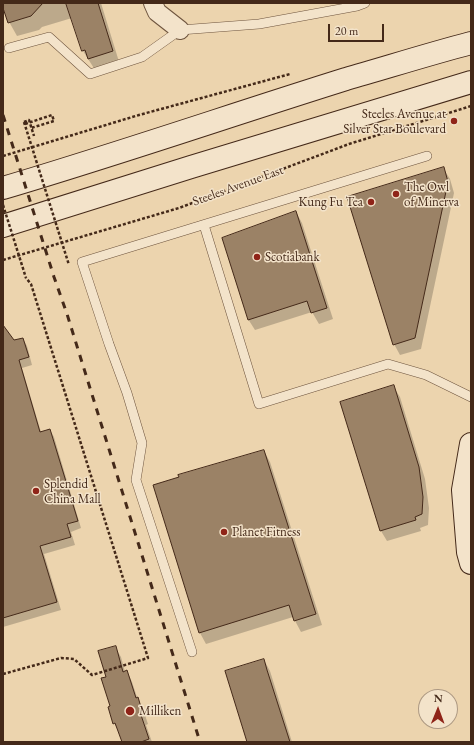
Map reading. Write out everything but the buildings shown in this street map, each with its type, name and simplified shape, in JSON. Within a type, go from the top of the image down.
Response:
[{"type":"main road","points":[[3,188],[134,148],[257,107],[471,43]]},
{"type":"main road","points":[[3,226],[471,82]]},
{"type":"main road","points":[[471,444],[463,490],[468,552],[471,563]]},
{"type":"street","points":[[153,3],[157,12],[180,30]]},
{"type":"lane","points":[[9,48],[49,37],[90,74],[142,57],[180,30],[259,24],[357,6],[365,3]]},
{"type":"lane","points":[[192,652],[136,480],[142,443],[127,393],[82,262],[427,156]]},
{"type":"lane","points":[[204,225],[259,404],[388,364],[426,375],[471,397]]},
{"type":"path","points":[[3,156],[139,115],[293,73]]},
{"type":"path","name":"Steeles Avenue East","points":[[3,260],[179,208],[349,144],[471,106]]},
{"type":"path","points":[[25,123],[52,115],[54,121],[31,128]]},
{"type":"path","points":[[25,123],[29,120],[34,136]]},
{"type":"path","points":[[25,123],[69,265]]},
{"type":"path","points":[[3,205],[26,278],[31,284],[148,658],[92,676],[74,659],[60,658],[3,674]]},
{"type":"railway","points":[[3,115],[67,314],[200,742]]},
{"type":"place","name":"Steeles Avenue at Silver Star Boulevard","points":[[454,121]]},
{"type":"place","name":"The Owl of Minerva","points":[[396,194]]},
{"type":"place","name":"Kung Fu Tea","points":[[371,202]]},
{"type":"place","name":"Scotiabank","points":[[257,257]]},
{"type":"place","name":"Splendid China Mall","points":[[36,491]]},
{"type":"place","name":"Planet Fitness","points":[[224,532]]},
{"type":"place","name":"Milliken","points":[[130,711]]}]
